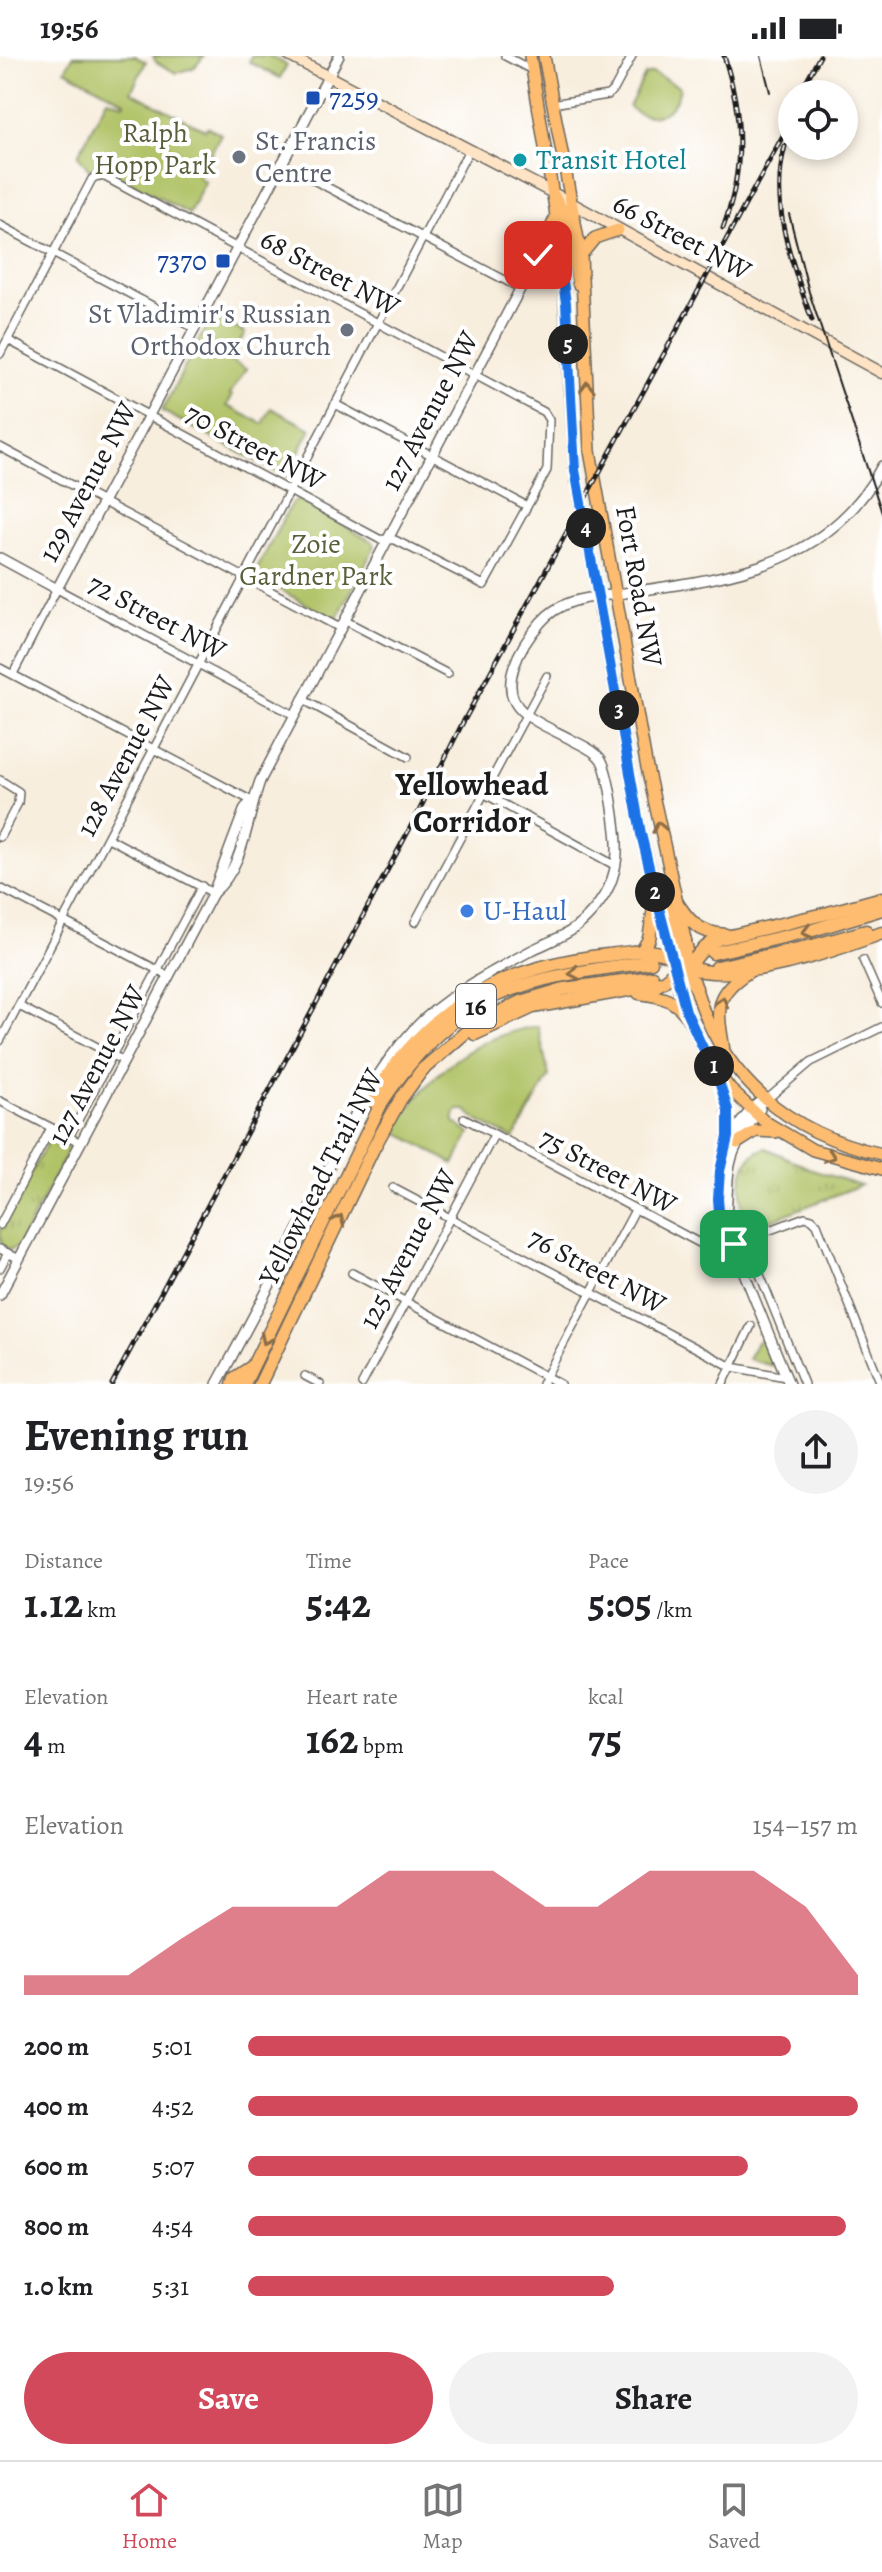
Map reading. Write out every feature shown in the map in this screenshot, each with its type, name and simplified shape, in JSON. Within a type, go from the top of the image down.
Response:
[{"type":"highway","points":[[642,951],[649,939],[656,896]]},
{"type":"highway","points":[[656,896],[667,909],[683,965],[696,988]]},
{"type":"highway","points":[[674,898],[695,927],[709,933],[733,935]]},
{"type":"highway","points":[[373,1149],[427,1074],[469,1037],[533,1007],[642,989],[665,981],[683,965],[733,935],[882,898]]},
{"type":"highway","points":[[713,947],[813,930],[882,909]]},
{"type":"highway","points":[[720,970],[882,925]]},
{"type":"highway","points":[[360,1143],[377,1095],[389,1072],[448,1010],[477,991],[532,969],[642,951],[658,953],[683,965],[720,970],[753,969],[837,949],[882,933]]},
{"type":"highway","points":[[680,990],[685,940]]},
{"type":"highway","points":[[713,947],[711,962],[720,970]]},
{"type":"highway","points":[[642,951],[655,960],[657,968],[655,980],[642,989]]},
{"type":"highway","name":"Yellowhead Trail NW","points":[[244,1384],[360,1143],[382,1102],[415,1056],[442,1029],[478,1005],[515,987],[554,976],[651,962]]},
{"type":"highway","points":[[723,1047],[719,1019],[721,998],[733,981],[753,969]]},
{"type":"highway","name":"Yellowhead Trail NW","points":[[260,1384],[373,1149],[400,1100],[422,1070],[473,1026],[500,1010],[543,994],[652,977]]},
{"type":"highway","points":[[624,992],[670,998],[681,1006],[690,1020]]},
{"type":"highway","points":[[268,1384],[305,1291]]},
{"type":"highway","points":[[233,1384],[235,1378],[252,1367]]},
{"type":"main road","name":"66 Street NW","points":[[289,56],[553,193],[882,373]]},
{"type":"main road","name":"Fort Road NW","points":[[530,56],[553,193],[566,303],[574,456],[641,834],[656,896]]},
{"type":"main road","name":"Fort Road NW","points":[[544,56],[581,255],[589,439],[643,751],[685,940]]},
{"type":"main road","points":[[538,102],[564,189],[573,206]]},
{"type":"main road","points":[[553,193],[563,212],[583,305]]},
{"type":"main road","points":[[555,218],[538,255],[560,260]]},
{"type":"main road","points":[[581,255],[595,238],[618,230]]},
{"type":"main road","points":[[696,988],[707,1018],[723,1047],[765,1101],[817,1134],[882,1154]]},
{"type":"main road","points":[[680,990],[690,1020],[715,1069],[728,1111],[731,1146],[756,1131],[781,1133]]},
{"type":"main road","points":[[715,1069],[730,1089],[781,1133],[831,1157],[882,1169]]},
{"type":"street","name":"129 Avenue NW","points":[[13,674],[339,56]]},
{"type":"street","points":[[505,56],[532,70]]},
{"type":"street","points":[[552,104],[608,95],[632,56]]},
{"type":"street","name":"128 Avenue NW","points":[[0,1041],[469,150]]},
{"type":"street","points":[[281,163],[520,288]]},
{"type":"street","name":"68 Street NW","points":[[53,253],[92,179],[105,177],[542,411],[549,420],[547,470],[527,506]]},
{"type":"street","points":[[0,225],[194,328]]},
{"type":"street","points":[[0,354],[53,253]]},
{"type":"street","name":"127 Avenue NW","points":[[0,1295],[213,893],[221,886],[253,813],[252,801],[260,781],[538,255]]},
{"type":"street","name":"70 Street NW","points":[[8,340],[379,539],[395,540],[484,585],[527,506]]},
{"type":"street","points":[[335,404],[527,506]]},
{"type":"street","points":[[0,447],[244,577],[448,674]]},
{"type":"street","points":[[217,1384],[283,1262],[361,1105],[386,1063],[415,1028],[462,991],[575,928],[607,892],[616,866],[616,836],[605,768],[600,757],[527,715],[512,697],[511,677],[532,634],[546,616],[577,599],[736,573],[786,558],[816,541],[849,514],[882,466]]},
{"type":"street","name":"72 Street NW","points":[[0,558],[294,715]]},
{"type":"street","points":[[0,668],[252,801]]},
{"type":"street","points":[[415,922],[547,676]]},
{"type":"street","points":[[302,699],[408,757]]},
{"type":"street","points":[[0,780],[19,792],[18,803],[0,837]]},
{"type":"street","points":[[485,794],[616,866]]},
{"type":"street","points":[[108,838],[213,893]]},
{"type":"street","name":"127 Avenue NW","points":[[69,1137],[202,886]]},
{"type":"street","points":[[0,888],[169,976]]},
{"type":"street","points":[[863,960],[882,1003]]},
{"type":"street","points":[[19,1006],[124,1061]]},
{"type":"street","points":[[788,1380],[726,1224],[726,1180],[731,1146],[759,1102],[765,1101],[811,1062],[882,1027]]},
{"type":"street","points":[[0,1101],[81,1143]]},
{"type":"street","name":"75 Street NW","points":[[464,1118],[707,1247],[717,1249],[734,1244]]},
{"type":"street","name":"127 Avenue NW","points":[[0,1225],[51,1128]]},
{"type":"street","name":"125 Avenue NW","points":[[362,1384],[494,1135]]},
{"type":"street","name":"76 Street NW","points":[[393,1188],[732,1367],[788,1380]]},
{"type":"street","points":[[544,1380],[635,1210]]},
{"type":"street","points":[[734,1244],[805,1217],[815,1221],[881,1384]]},
{"type":"street","points":[[746,1240],[804,1384]]},
{"type":"street","points":[[0,1268],[4,1251],[19,1259]]},
{"type":"street","points":[[352,1273],[544,1380],[560,1384]]},
{"type":"street","points":[[723,1384],[751,1326]]},
{"type":"street","points":[[305,1376],[320,1384]]},
{"type":"green space","name":"Ralph Hopp Park","points":[[73,56],[134,56],[146,62],[131,92],[205,130],[207,127],[221,134],[198,177],[205,182],[189,214],[107,169],[100,166],[89,170],[78,155],[107,99],[125,102],[65,70]]},
{"type":"green space","points":[[153,56],[204,56],[194,68],[176,73],[156,62]]},
{"type":"green space","points":[[251,56],[270,56],[287,65],[280,78],[249,62]]},
{"type":"green space","points":[[653,73],[680,87],[668,110],[653,116],[629,107],[645,75]]},
{"type":"green space","points":[[223,321],[245,333],[230,360],[246,369],[230,394],[232,396],[227,406],[263,424],[271,408],[311,429],[286,477],[162,411],[206,326]]},
{"type":"green space","name":"Zoie Gardner Park","points":[[298,500],[373,542],[375,546],[337,618],[260,579],[256,571],[291,504]]},
{"type":"green space","points":[[538,1026],[549,1076],[514,1139],[478,1121],[466,1110],[458,1110],[454,1122],[470,1133],[454,1164],[395,1131],[422,1092],[454,1061],[492,1039]]},
{"type":"green space","points":[[53,1137],[65,1143],[68,1151],[18,1247],[11,1250],[2,1247],[0,1231],[49,1139]]},
{"type":"green space","points":[[766,1148],[815,1171],[861,1185],[754,1227],[747,1224],[744,1214],[742,1180],[749,1160]]},
{"type":"green space","points":[[761,1340],[763,1342],[772,1366],[748,1359]]},
{"type":"tram line","points":[[761,56],[770,92]]},
{"type":"tram line","points":[[789,214],[809,292],[882,513]]},
{"type":"railway","points":[[723,228],[735,185],[739,142],[735,99],[724,56]]},
{"type":"railway","points":[[807,80],[820,56]]},
{"type":"railway","points":[[112,1384],[417,815],[461,726],[778,145]]},
{"type":"railway","points":[[783,160],[781,213],[790,256],[812,320]]},
{"type":"place","name":"7259","points":[[313,98]]},
{"type":"place","name":"St. Francis Centre","points":[[239,157]]},
{"type":"place","name":"Transit Hotel","points":[[520,160]]},
{"type":"place","name":"7370","points":[[223,261]]},
{"type":"place","name":"St Vladimir's Russian Orthodox Church","points":[[347,330]]},
{"type":"place","name":"U-Haul","points":[[467,911]]},
{"type":"district","name":"Yellowhead Corridor","points":[[472,802]]},
{"type":"route","points":[[538,255],[560,260],[566,303],[575,470],[641,834],[686,1011],[715,1069],[728,1110],[728,1137],[718,1182],[718,1199],[719,1211],[734,1244]]}]
